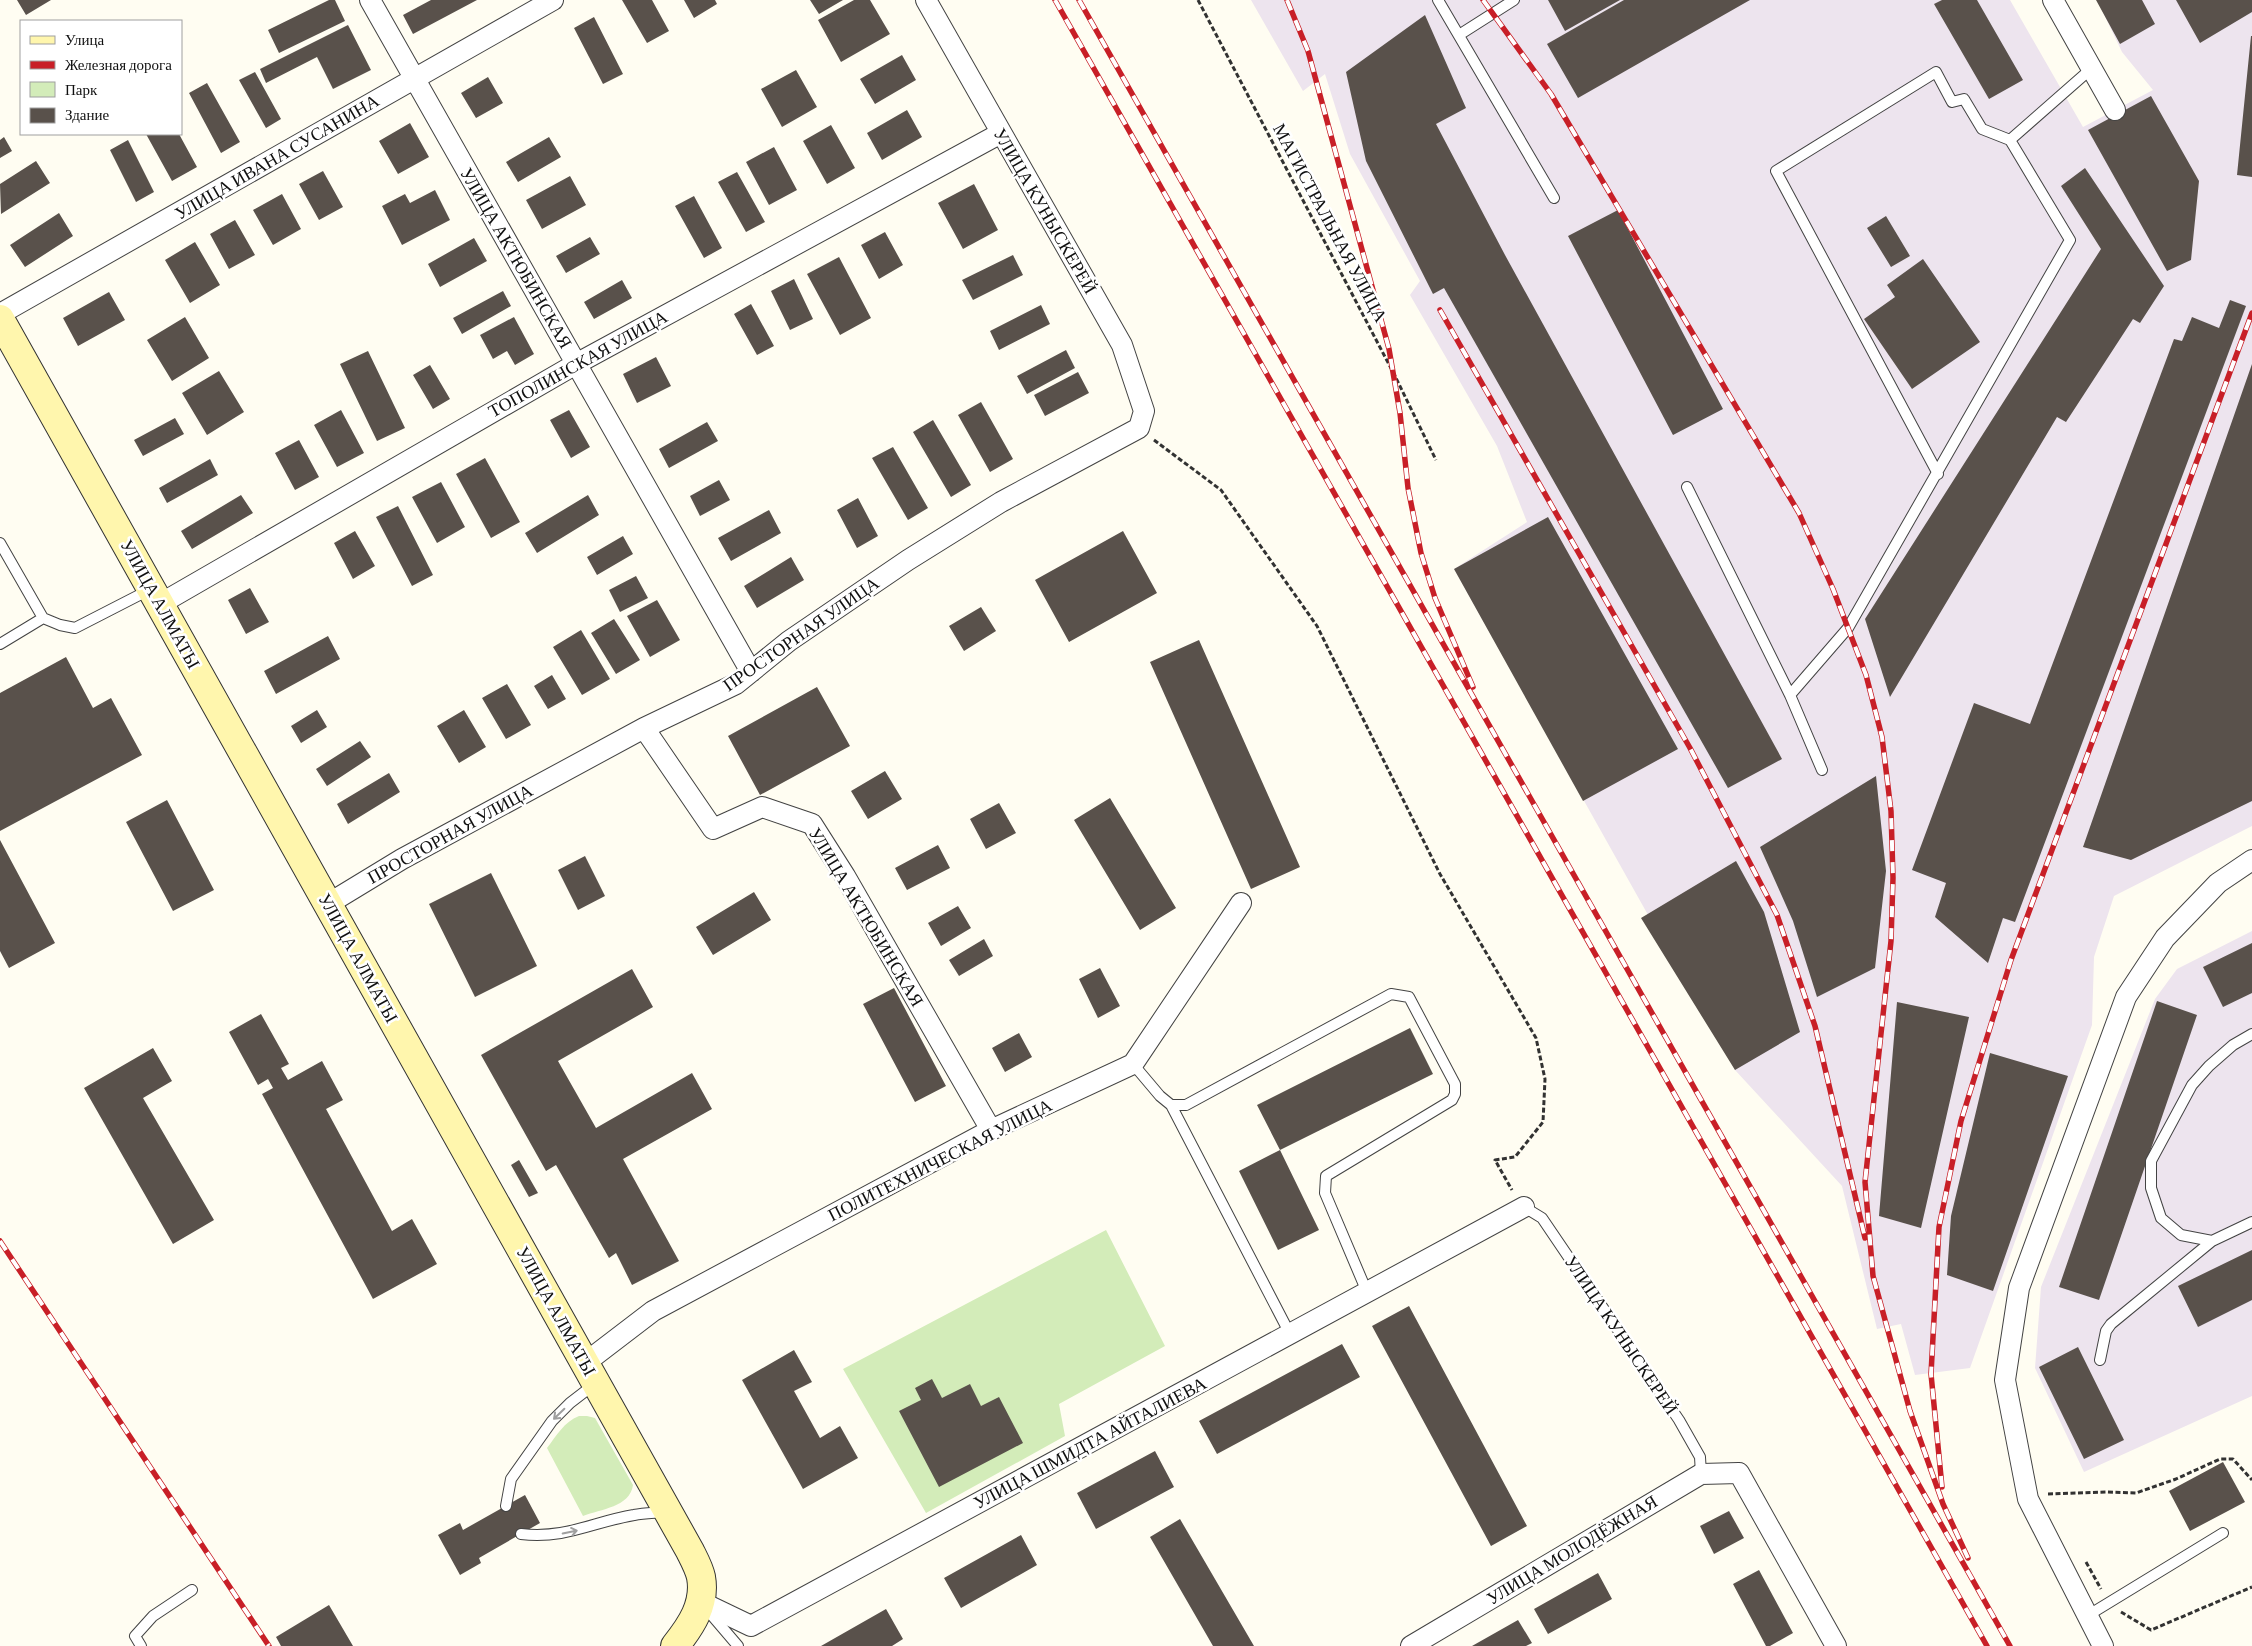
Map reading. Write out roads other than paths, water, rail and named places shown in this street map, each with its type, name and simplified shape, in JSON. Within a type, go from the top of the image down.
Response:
[{"type":"street","name":"УЛИЦА АКТЮБИНСКАЯ","points":[[370,0],[751,672]]},
{"type":"street","name":"УЛИЦА ИВАНА СУСАНИНА","points":[[0,314],[553,0]]},
{"type":"street","name":"УЛИЦА КУНЫСКЕРЕЙ","points":[[926,0],[1122,345],[1144,411],[1139,428]]},
{"type":"street","points":[[2053,0],[2116,110]]},
{"type":"street","name":"ТОПОЛИНСКАЯ УЛИЦА","points":[[156,596],[576,364],[1001,133]]},
{"type":"street","name":"УЛИЦА АЛМАТЫ","points":[[0,319],[669,1512],[690,1551],[701,1577],[701,1602]]},
{"type":"street","name":"ПРОСТОРНАЯ УЛИЦА","points":[[328,904],[402,859],[644,728],[736,684],[790,642],[908,560],[1001,502],[1139,428]]},
{"type":"street","name":"УЛИЦА АКТЮБИНСКАЯ","points":[[644,728],[712,829],[762,807],[812,824],[991,1130]]},
{"type":"street","points":[[2103,1646],[2028,1499],[2005,1380],[2019,1288],[2126,997],[2165,938],[2218,883],[2252,860]]},
{"type":"street","points":[[1133,1064],[1241,903]]},
{"type":"street","name":"ПОЛИТЕХНИЧЕСКАЯ УЛИЦА","points":[[591,1373],[653,1311],[991,1130],[1133,1064]]},
{"type":"street","name":"УЛИЦА ШМИДТА АЙТАЛИЕВА","points":[[701,1602],[751,1626],[1524,1207]]},
{"type":"street","name":"УЛИЦА МОЛОДЁЖНАЯ","points":[[1411,1646],[1701,1474],[1739,1473],[1831,1644]]},
{"type":"street","points":[[676,1646],[693,1623],[701,1602]]},
{"type":"lane","points":[[1438,0],[1554,198]]},
{"type":"lane","points":[[1458,35],[1514,0]]},
{"type":"lane","points":[[2010,140],[2092,68]]},
{"type":"lane","points":[[1790,696],[1848,628],[1938,474],[2070,240],[2010,140],[1982,129],[1964,99],[1952,102],[1936,72],[1776,171],[1938,474]]},
{"type":"lane","points":[[1687,487],[1790,696],[1822,770]]},
{"type":"lane","points":[[0,543],[43,618],[60,625],[75,628],[156,596]]},
{"type":"lane","points":[[0,644],[43,618]]},
{"type":"lane","points":[[1171,1105],[1186,1105],[1391,994],[1409,997],[1455,1084],[1455,1094],[1452,1100],[1326,1176],[1325,1193],[1367,1292]]},
{"type":"lane","points":[[2212,1241],[2181,1235],[2161,1218],[2151,1188],[2152,1161],[2192,1085],[2209,1066],[2233,1045],[2252,1034]]},
{"type":"lane","points":[[1133,1064],[1160,1096],[1171,1105],[1290,1334]]},
{"type":"lane","name":"УЛИЦА КУНЫСКЕРЕЙ","points":[[1524,1207],[1542,1218],[1679,1420],[1700,1457],[1701,1474]]},
{"type":"lane","points":[[2100,1360],[2106,1331],[2111,1324],[2212,1241],[2252,1222]]},
{"type":"lane","points":[[506,1506],[511,1479],[552,1420],[570,1403],[591,1373]]},
{"type":"lane","points":[[522,1534],[543,1536],[569,1532],[634,1515],[669,1512]]},
{"type":"lane","points":[[2087,1616],[2223,1533]]},
{"type":"lane","points":[[140,1646],[135,1636],[153,1616],[192,1590]]},
{"type":"lane","points":[[701,1602],[738,1646]]},
{"type":"railway","points":[[1055,0],[1987,1646]]},
{"type":"railway","points":[[1079,0],[2010,1646]]},
{"type":"railway","points":[[1287,0],[1308,51],[1389,349],[1400,413],[1408,488],[1421,553],[1435,598],[1473,687]]},
{"type":"railway","points":[[1483,0],[1551,94],[1799,513],[1833,589],[1866,675],[1882,737],[1891,811],[1893,878],[1891,941],[1865,1182],[1873,1276],[1910,1411],[1943,1504],[1968,1558]]},
{"type":"railway","points":[[1440,310],[1690,748],[1777,915],[1815,1026],[1865,1238]]},
{"type":"railway","points":[[1942,1487],[1931,1374],[1939,1227],[1961,1121],[2011,960],[2252,313]]},
{"type":"railway","points":[[0,1241],[269,1646]]}]
